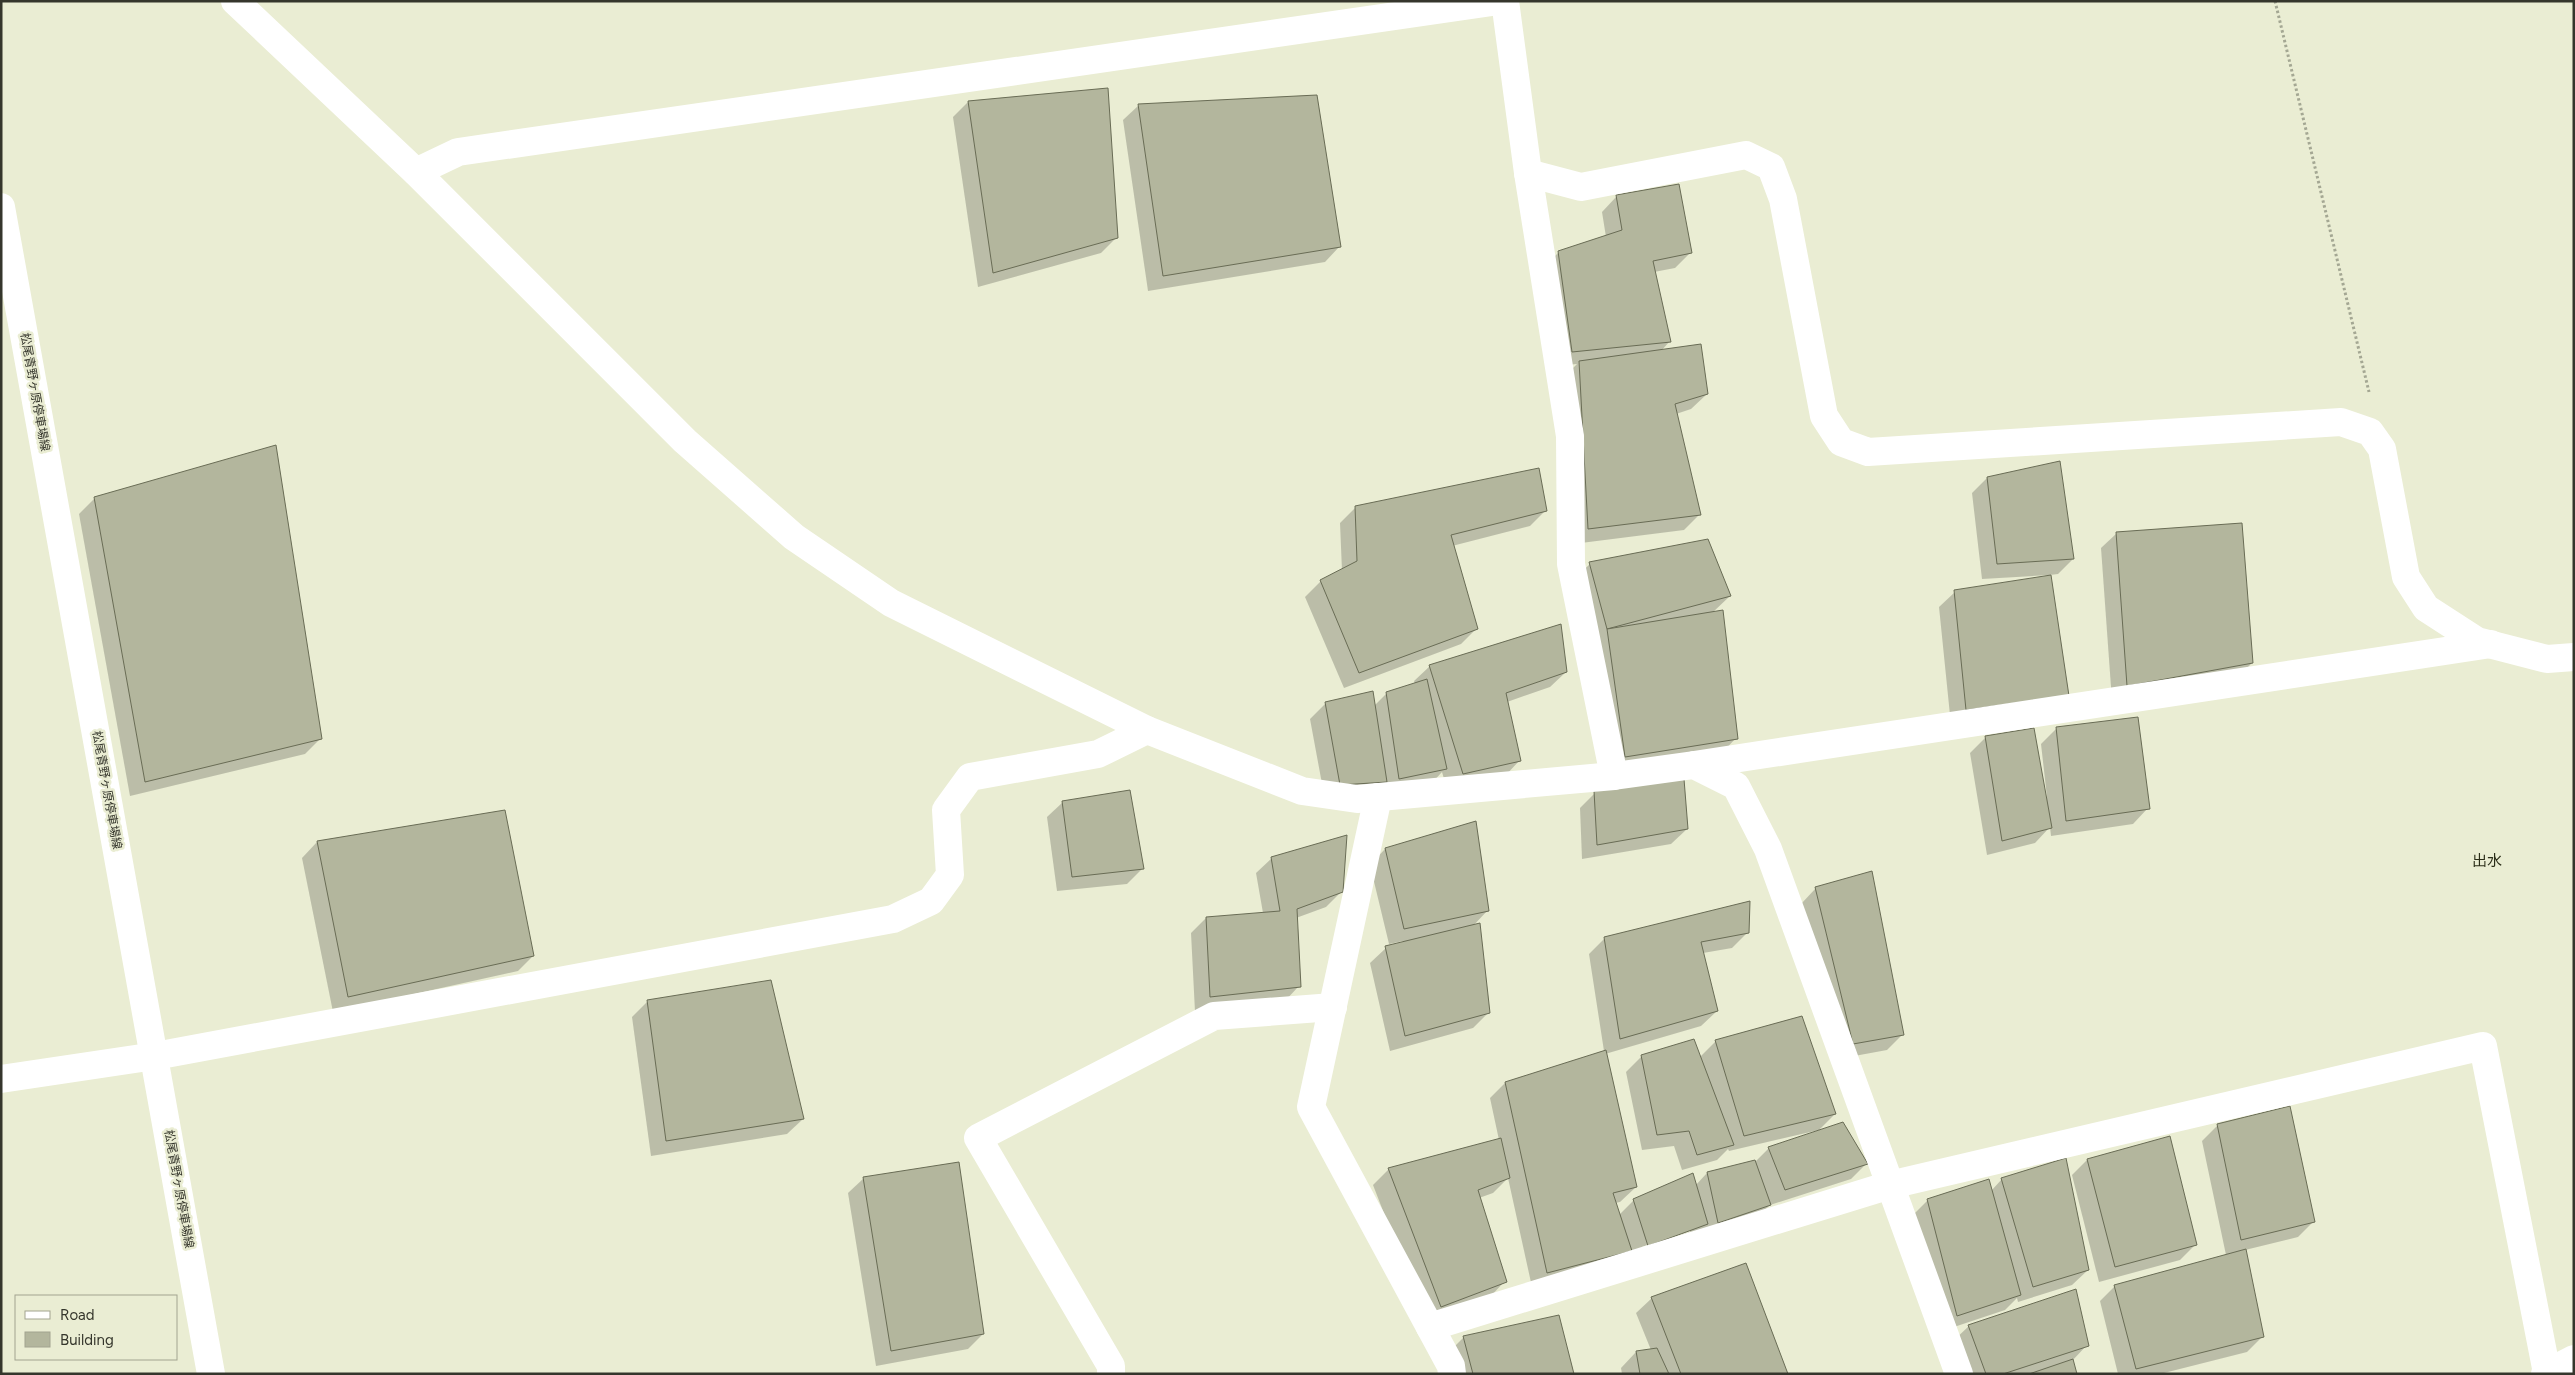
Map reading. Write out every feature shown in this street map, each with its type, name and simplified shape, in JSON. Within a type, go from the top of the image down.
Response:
[{"type":"street","points":[[235,1],[416,172],[685,441],[794,537],[891,604],[1147,730],[1302,791],[1357,799],[1614,776],[2491,644]]},
{"type":"street","points":[[416,172],[458,152],[1499,1]]},
{"type":"street","points":[[1505,1],[1528,173],[1570,436],[1571,564],[1614,776]]},
{"type":"street","points":[[1528,173],[1581,187],[1746,155],[1770,167],[1783,199],[1824,416],[1842,442],[1868,452],[2341,422],[2370,432],[2382,450],[2406,577],[2426,608],[2477,641],[2547,659],[2574,657]]},
{"type":"street","name":"松尾青野ヶ原停車場線","points":[[1,207],[211,1374]]},
{"type":"street","points":[[1,1079],[155,1056],[893,919],[931,900],[950,875],[946,810],[970,777],[1098,754],[1147,730]]},
{"type":"street","points":[[1694,765],[1736,786],[1768,849],[1959,1374]]},
{"type":"street","points":[[1378,797],[1311,1107],[1452,1366],[1452,1374]]},
{"type":"street","points":[[1111,1374],[1111,1366],[978,1138],[1214,1016],[1333,1007]]},
{"type":"street","points":[[1430,1327],[1890,1185],[2483,1046],[2546,1373],[2574,1359]]},
{"type":"path","points":[[2275,1],[2369,388],[2370,432]]},
{"type":"building","points":[[1108,88],[1118,238],[993,273],[968,101]]},
{"type":"building","points":[[1317,95],[1341,247],[1163,276],[1138,104]]},
{"type":"building","points":[[1679,184],[1692,253],[1653,261],[1671,342],[1572,352],[1558,251],[1622,230],[1616,195]]},
{"type":"building","points":[[1701,344],[1708,394],[1675,404],[1701,515],[1588,529],[1579,361]]},
{"type":"building","points":[[276,445],[322,739],[145,782],[94,497]]},
{"type":"building","points":[[2060,461],[2074,559],[1997,564],[1987,477]]},
{"type":"building","points":[[1539,468],[1547,511],[1451,535],[1478,629],[1359,673],[1320,580],[1357,561],[1355,506]]},
{"type":"building","points":[[2242,523],[2253,663],[2127,686],[2116,532]]},
{"type":"building","points":[[1708,539],[1731,596],[1607,629],[1589,562]]},
{"type":"building","points":[[2051,575],[2069,696],[1966,710],[1954,590]]},
{"type":"building","points":[[1723,610],[1738,739],[1625,757],[1607,629]]},
{"type":"building","points":[[1561,624],[1567,672],[1506,693],[1521,761],[1463,774],[1429,665]]},
{"type":"building","points":[[1427,679],[1447,769],[1399,779],[1386,692]]},
{"type":"building","points":[[1373,691],[1387,782],[1340,785],[1325,702]]},
{"type":"building","points":[[2138,717],[2150,809],[2066,821],[2056,727]]},
{"type":"building","points":[[2034,728],[2052,828],[2002,841],[1985,736]]},
{"type":"building","points":[[1684,779],[1688,829],[1597,845],[1594,791]]},
{"type":"building","points":[[1130,790],[1144,869],[1072,877],[1062,801]]},
{"type":"building","points":[[505,810],[534,956],[348,997],[317,841]]},
{"type":"building","points":[[1476,821],[1489,911],[1404,929],[1385,848]]},
{"type":"building","points":[[1347,835],[1343,892],[1297,909],[1301,987],[1210,997],[1206,917],[1280,911],[1271,857]]},
{"type":"building","points":[[1872,871],[1904,1035],[1853,1044],[1815,887]]},
{"type":"building","points":[[1750,901],[1749,933],[1701,942],[1718,1011],[1620,1039],[1604,937]]},
{"type":"building","points":[[1480,923],[1490,1013],[1405,1036],[1385,946]]},
{"type":"building","points":[[771,980],[804,1119],[666,1141],[647,1000]]},
{"type":"building","points":[[1802,1016],[1836,1114],[1744,1136],[1715,1040]]},
{"type":"building","points":[[1694,1039],[1734,1145],[1697,1155],[1689,1131],[1657,1135],[1641,1055]]},
{"type":"building","points":[[1606,1050],[1637,1187],[1613,1193],[1632,1251],[1547,1273],[1505,1082]]},
{"type":"building","points":[[2290,1106],[2315,1222],[2241,1240],[2217,1124]]},
{"type":"building","points":[[1843,1122],[1868,1164],[1785,1190],[1768,1147]]},
{"type":"building","points":[[2170,1136],[2197,1245],[2115,1267],[2087,1159]]},
{"type":"building","points":[[1501,1138],[1510,1178],[1478,1190],[1507,1282],[1441,1307],[1388,1168]]},
{"type":"building","points":[[2066,1158],[2089,1270],[2033,1287],[2001,1178]]},
{"type":"building","points":[[1755,1160],[1771,1205],[1718,1223],[1707,1172]]},
{"type":"building","points":[[959,1162],[984,1334],[891,1351],[863,1177]]},
{"type":"building","points":[[1693,1173],[1708,1224],[1648,1246],[1633,1199]]},
{"type":"building","points":[[1989,1179],[2021,1295],[1957,1316],[1927,1199]]},
{"type":"building","points":[[2246,1249],[2264,1337],[2136,1369],[2114,1285]]},
{"type":"building","points":[[1746,1263],[1788,1374],[1681,1374],[1651,1297]]},
{"type":"building","points":[[2076,1289],[2089,1346],[2003,1374],[1986,1374],[1968,1325]]},
{"type":"building","points":[[1559,1315],[1574,1374],[1473,1374],[1463,1336]]},
{"type":"building","points":[[1657,1348],[1669,1374],[1640,1374],[1636,1351]]},
{"type":"building","points":[[2073,1359],[2077,1374],[2029,1374]]},
{"type":"district","name":"出水","points":[[2487,861]]}]
